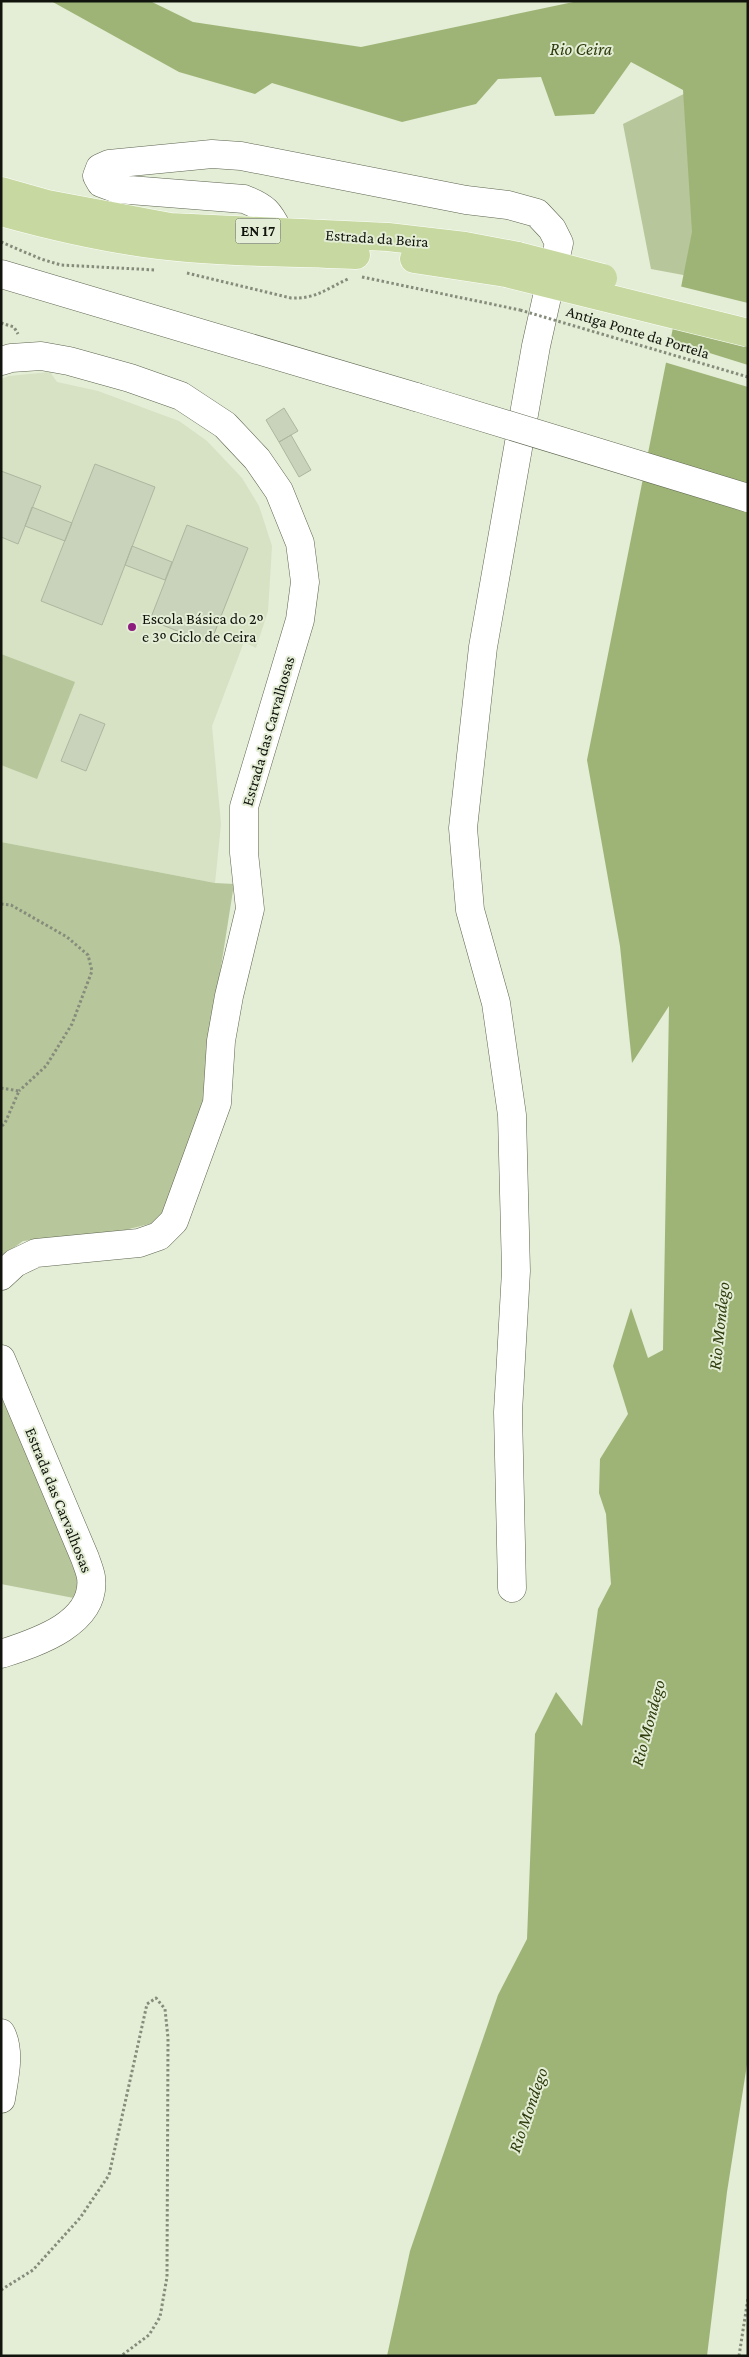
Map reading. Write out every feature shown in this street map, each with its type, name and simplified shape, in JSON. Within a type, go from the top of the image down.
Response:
[{"type":"main road","name":"Estrada da Beira","points":[[1,191],[55,206],[170,227],[388,237],[465,246],[512,265],[748,333]]},
{"type":"main road","name":"Estrada da Beira","points":[[1,212],[66,228],[162,246],[399,257],[512,265],[748,315]]},
{"type":"street","points":[[279,232],[268,212],[260,205],[244,199],[117,189],[101,183],[97,176],[100,168],[109,164],[212,154],[241,156],[466,200],[508,205],[537,214],[552,229],[559,243],[536,346],[486,628],[463,828],[470,910],[496,1003],[512,1115],[516,1271],[508,1412],[512,1588]]},
{"type":"street","points":[[1,274],[748,498]]},
{"type":"street","name":"Estrada das Carvalhosas","points":[[1,361],[12,358],[41,356],[70,361],[181,396],[226,425],[257,459],[279,490],[300,543],[305,582],[300,620],[244,807],[244,853],[250,909],[229,996],[223,1032],[217,1103],[174,1221],[159,1236],[139,1242],[36,1253],[14,1263],[1,1276]]},
{"type":"street","name":"Estrada das Carvalhosas","points":[[1,1359],[85,1558],[91,1578],[88,1598],[74,1620],[55,1634],[1,1654]]},
{"type":"street","points":[[1,2033],[4,2038],[6,2066],[1,2099]]},
{"type":"path","points":[[1,242],[61,265],[162,270]]},
{"type":"path","points":[[180,272],[298,298],[318,295],[352,278]]},
{"type":"path","name":"Antiga Ponte da Portela","points":[[361,277],[520,310],[748,378]]},
{"type":"path","points":[[1,904],[11,905],[67,937],[88,955],[92,971],[72,1024],[46,1066],[19,1090],[6,1123],[1,1127]]},
{"type":"path","points":[[1,1088],[19,1090]]},
{"type":"path","points":[[1,2290],[33,2270],[80,2218],[109,2175],[147,2004],[156,1998],[165,2009],[168,2038],[167,2277],[160,2317],[149,2335],[122,2356]]},
{"type":"path","points":[[739,2356],[748,2298]]},
{"type":"shaded area","points":[[706,83],[748,287],[651,269],[623,124]]},
{"type":"shaded area","name":"Escola Básica do 2º e 3º Ciclo de Ceira","points":[[50,372],[57,382],[98,391],[179,421],[207,441],[242,478],[259,506],[272,546],[268,611],[256,648],[244,642],[212,726],[221,824],[215,883],[1,842],[1,379],[9,376]]},
{"type":"shaded area","points":[[1,654],[75,682],[37,779],[1,765]]},
{"type":"shaded area","points":[[1,842],[215,883],[234,884],[214,1011],[208,1099],[161,1221],[121,1231],[23,1241],[1,1257]]},
{"type":"shaded area","points":[[1,1397],[76,1557],[79,1599],[1,1584]]},
{"type":"water","points":[[51,1],[150,1],[193,22],[361,47],[578,1],[748,1],[748,2058],[727,2192],[707,2356],[387,2356],[410,2251],[498,1995],[527,1939],[535,1734],[556,1692],[582,1726],[598,1609],[611,1584],[606,1514],[599,1493],[600,1459],[628,1414],[613,1366],[631,1308],[648,1358],[663,1350],[669,1006],[632,1063],[620,946],[587,760],[692,232],[683,90],[631,62],[594,114],[555,116],[541,77],[498,79],[476,104],[402,122],[272,83],[255,94],[179,72]]},
{"type":"pier","points":[[679,286],[748,303],[748,344],[671,325]]},
{"type":"pier","points":[[668,340],[748,365],[748,387],[664,362]]},
{"type":"building","points":[[284,408],[298,431],[279,442],[266,420]]},
{"type":"building","points":[[291,435],[311,470],[299,477],[279,442]]},
{"type":"building","points":[[95,464],[155,487],[102,625],[41,601]]},
{"type":"building","points":[[1,471],[41,486],[18,544],[1,537]]},
{"type":"building","points":[[32,507],[72,523],[65,541],[25,526]]},
{"type":"building","points":[[187,525],[248,548],[210,644],[150,620]]},
{"type":"building","points":[[132,546],[172,562],[165,580],[125,565]]},
{"type":"building","points":[[80,714],[105,724],[86,771],[61,761]]},
{"type":"place","name":"Escola Básica do 2º e 3º Ciclo de Ceira","points":[[132,627]]},
{"type":"water label","name":"Rio Ceira","points":[[581,49]]},
{"type":"water label","name":"Rio Mondego","points":[[719,1326]]},
{"type":"water label","name":"Rio Mondego","points":[[648,1723]]},
{"type":"water label","name":"Rio Mondego","points":[[528,2110]]}]
